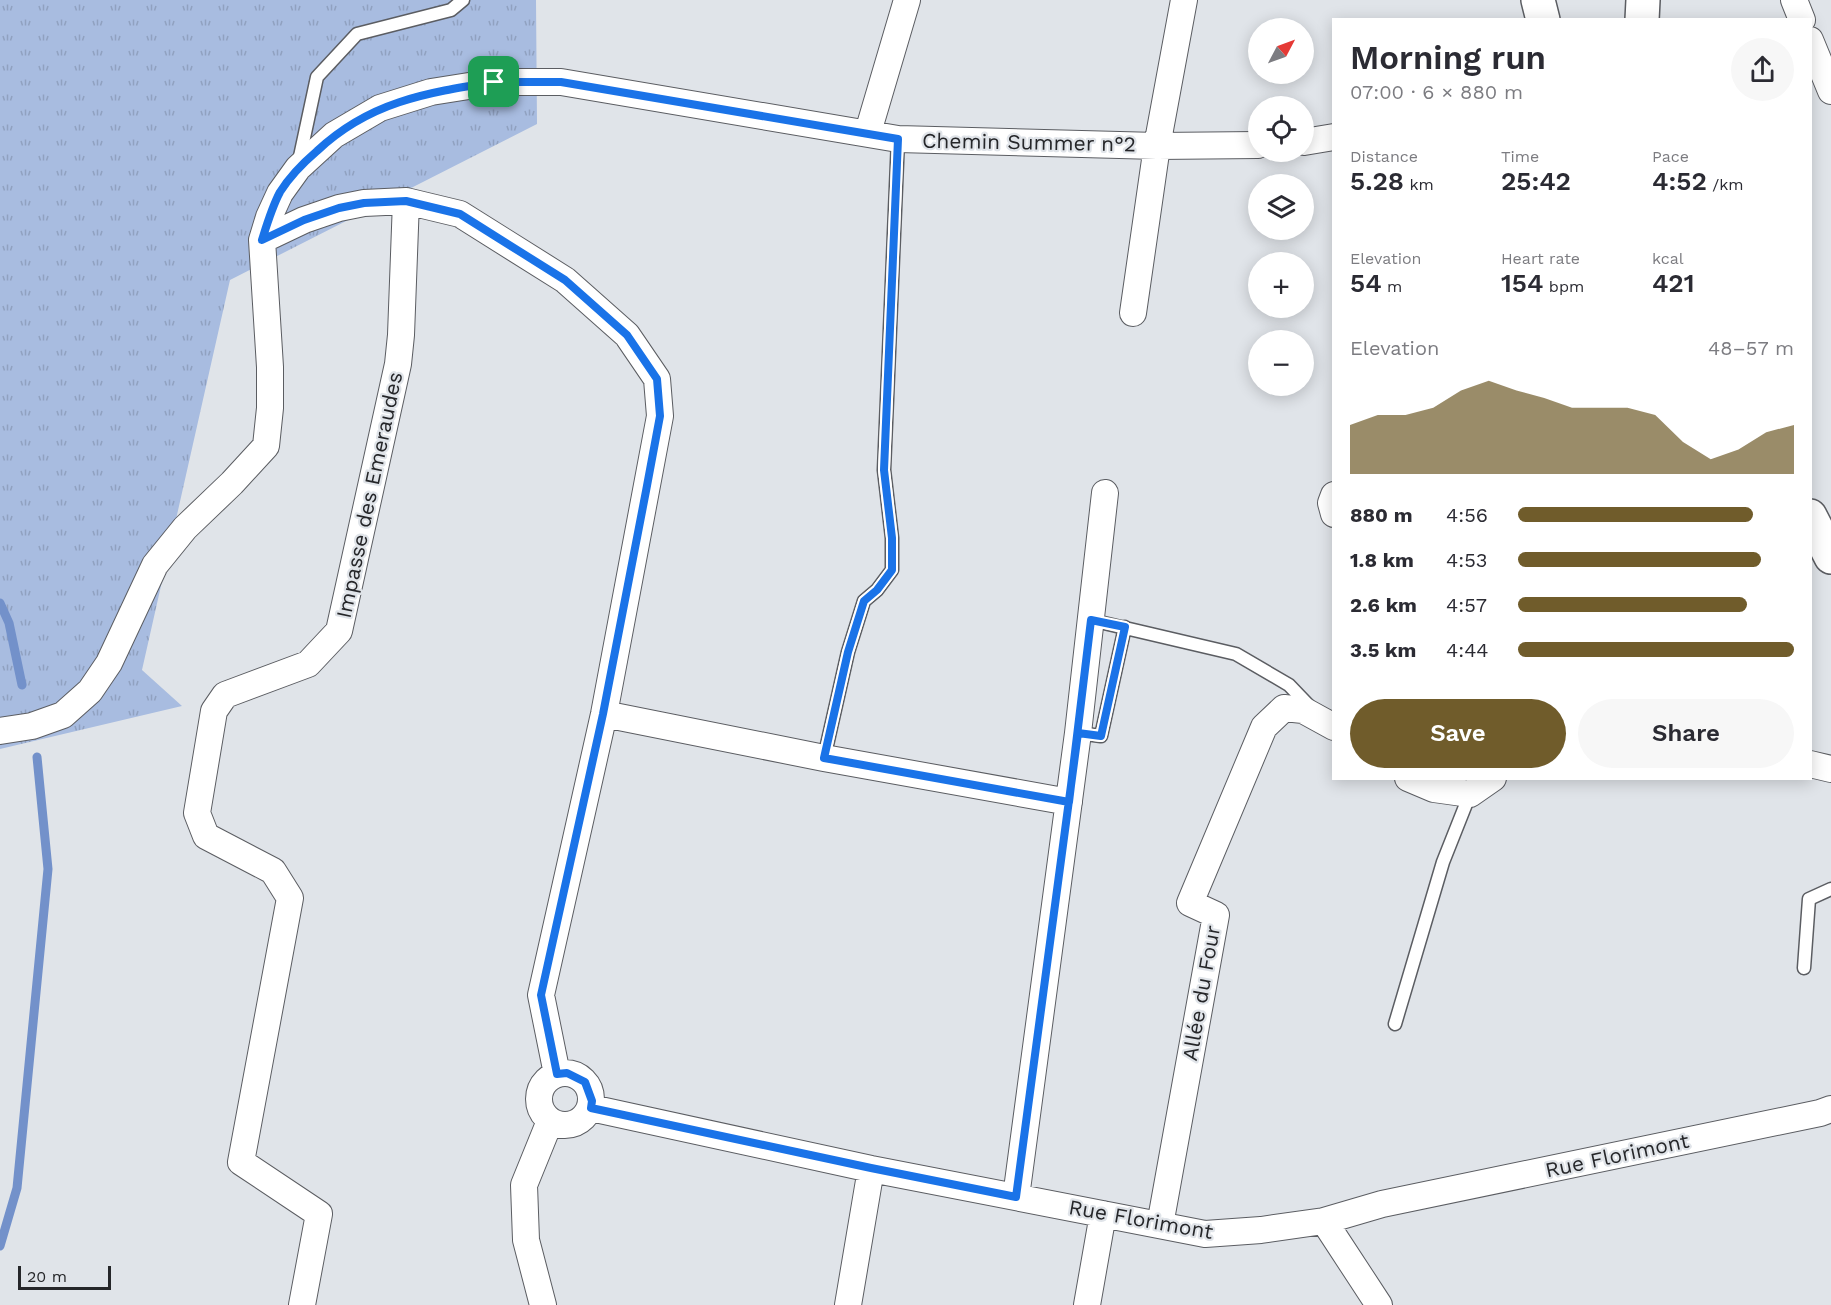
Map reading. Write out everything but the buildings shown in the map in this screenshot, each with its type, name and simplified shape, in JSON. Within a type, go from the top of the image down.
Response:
[{"type":"main road","points":[[1538,0],[1542,18]]},
{"type":"main road","points":[[1642,18],[1643,0]]},
{"type":"main road","points":[[1812,520],[1831,557]]},
{"type":"street","points":[[868,132],[907,0]]},
{"type":"street","points":[[1133,313],[1157,146],[1184,0]]},
{"type":"street","points":[[1794,0],[1801,18]]},
{"type":"street","points":[[1812,45],[1831,91]]},
{"type":"street","name":"Chemin Summer n°2","points":[[0,731],[32,726],[63,715],[90,691],[109,663],[155,565],[185,528],[232,483],[266,446],[270,408],[270,367],[262,240],[280,193],[298,168],[334,135],[380,108],[431,92],[494,82],[561,82],[868,132],[898,139],[1157,146],[1248,145]]},
{"type":"street","points":[[1314,140],[1332,137]]},
{"type":"street","points":[[262,240],[304,220],[339,208],[364,203],[406,201],[460,214],[565,280],[627,335],[657,379],[660,416],[603,714],[541,995],[557,1074]]},
{"type":"street","name":"Impasse des Emeraudes","points":[[302,1305],[319,1214],[240,1162],[290,898],[273,871],[206,836],[197,813],[214,711],[225,695],[308,664],[339,631],[398,364],[406,201]]},
{"type":"street","points":[[1016,1197],[1078,733],[1105,493]]},
{"type":"street","name":"Allée du Four","points":[[1160,1225],[1216,915],[1190,903],[1264,727],[1284,708],[1303,710],[1327,723]]},
{"type":"street","points":[[603,714],[824,758],[1069,802]]},
{"type":"street","points":[[1812,764],[1831,769]]},
{"type":"street","points":[[1413,780],[1434,789],[1470,794],[1490,780]]},
{"type":"street","points":[[567,1073],[585,1082],[592,1101],[591,1108],[583,1120],[563,1126],[550,1122],[544,1117],[538,1098],[547,1079],[557,1074],[567,1073]]},
{"type":"street","name":"Rue Florimont","points":[[591,1108],[871,1168],[1205,1234],[1262,1230],[1324,1221],[1382,1204],[1831,1109]]},
{"type":"street","points":[[543,1305],[526,1240],[524,1185],[550,1122]]},
{"type":"street","points":[[848,1305],[871,1168]]},
{"type":"street","points":[[1087,1305],[1103,1214]]},
{"type":"street","points":[[1324,1221],[1380,1305]]},
{"type":"lane","points":[[298,168],[317,76],[357,34],[463,0]]},
{"type":"lane","points":[[824,758],[848,652],[864,601],[877,590],[892,570],[892,538],[884,470],[898,139]]},
{"type":"lane","points":[[1091,620],[1236,654],[1289,685],[1327,723]]},
{"type":"lane","points":[[1078,733],[1101,736],[1125,627]]},
{"type":"lane","points":[[1395,1024],[1443,862],[1470,794]]},
{"type":"lane","points":[[1804,968],[1809,898],[1831,889]]},
{"type":"green space","points":[[0,0],[536,0],[537,124],[230,280],[142,670],[182,706],[0,749]]},
{"type":"waterway","points":[[0,603],[9,623],[22,685]]},
{"type":"waterway","points":[[0,1246],[17,1188],[48,869],[37,757]]},
{"type":"route","points":[[494,82],[431,92],[380,108],[334,135],[298,168],[280,193],[262,240],[304,220],[339,208],[364,203],[406,201],[460,214],[565,280],[627,335],[657,379],[660,416],[646,491],[603,714],[541,995],[557,1074],[567,1073],[585,1082],[592,1101],[591,1108],[1016,1197],[1069,802],[1078,733],[1101,736],[1125,627],[1091,620],[1069,802],[824,758],[848,652],[864,601],[877,590],[892,570],[892,538],[884,470],[898,139],[868,132],[561,82],[494,82]]}]
